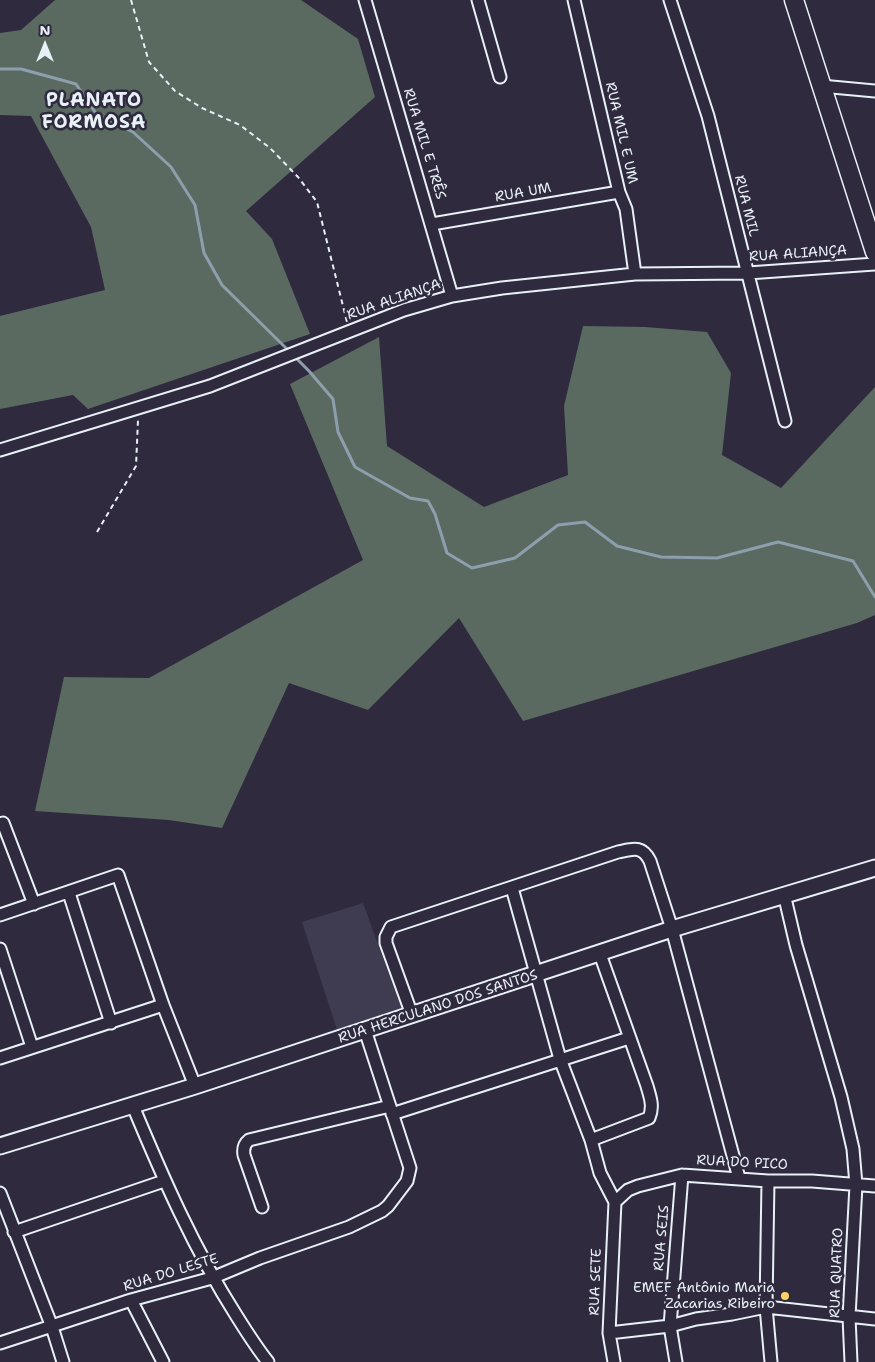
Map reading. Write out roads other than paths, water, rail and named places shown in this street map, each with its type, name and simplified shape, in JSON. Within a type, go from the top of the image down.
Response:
[{"type":"main road","points":[[794,0],[875,252]]},
{"type":"street","name":"RUA MIL E TRÊS","points":[[365,0],[452,296]]},
{"type":"street","points":[[478,0],[500,77]]},
{"type":"street","name":"RUA MIL E UM","points":[[574,0],[619,192],[626,210],[635,274]]},
{"type":"street","name":"RUA MIL","points":[[670,0],[708,116],[785,421]]},
{"type":"street","points":[[821,86],[875,91]]},
{"type":"street","name":"RUA UM","points":[[432,224],[619,192]]},
{"type":"street","name":"RUA ALIANÇA","points":[[0,450],[210,386],[404,310],[452,296],[502,288],[635,274],[748,273],[875,264]]},
{"type":"street","points":[[0,824],[3,823],[34,904]]},
{"type":"street","points":[[412,1015],[386,943],[387,932],[391,927],[618,852],[635,848],[641,850],[646,853],[650,860],[672,930],[739,1178]]},
{"type":"street","name":"RUA HERCULANO DOS SANTOS","points":[[0,1146],[133,1106],[784,894],[875,868]]},
{"type":"street","points":[[0,915],[118,875],[163,1005],[195,1086]]},
{"type":"street","points":[[512,888],[560,1059],[592,1140],[600,1173],[615,1202]]},
{"type":"street","points":[[69,893],[111,1023]]},
{"type":"street","name":"RUA QUATRO","points":[[784,894],[796,945],[841,1097],[852,1149],[856,1185],[849,1317],[851,1362]]},
{"type":"street","points":[[0,949],[32,1047]]},
{"type":"street","points":[[592,1140],[649,1118],[652,1112],[651,1098],[600,954]]},
{"type":"street","points":[[0,1058],[163,1005]]},
{"type":"street","points":[[365,1030],[391,1110]]},
{"type":"street","points":[[262,1207],[244,1155],[246,1143],[249,1140],[391,1110],[629,1038]]},
{"type":"street","points":[[133,1106],[164,1181],[212,1278],[258,1350],[268,1362]]},
{"type":"street","name":"RUA DO LESTE","points":[[0,1343],[131,1300],[212,1278],[260,1258],[348,1227],[382,1211],[403,1188],[410,1175],[408,1159],[391,1110]]},
{"type":"street","name":"RUA DO PICO","points":[[615,1202],[628,1190],[682,1175],[875,1186]]},
{"type":"street","name":"RUA SEIS","points":[[676,1362],[670,1326],[682,1175]]},
{"type":"street","points":[[14,1232],[164,1181]]},
{"type":"street","points":[[768,1181],[766,1307],[772,1362]]},
{"type":"street","points":[[0,1193],[52,1327],[63,1362]]},
{"type":"street","name":"RUA SETE","points":[[614,1362],[609,1333],[615,1202]]},
{"type":"street","points":[[131,1300],[163,1362]]},
{"type":"street","points":[[609,1333],[670,1326],[696,1319],[766,1307],[875,1319]]},
{"type":"waterway","points":[[0,69],[21,69],[76,84],[97,115],[133,132],[171,167],[195,205],[204,253],[222,285],[289,351]]},
{"type":"waterway","points":[[294,356],[333,399],[338,432],[355,467],[410,498],[428,501],[435,514],[447,553],[472,568],[515,558],[558,525],[585,522],[617,546],[661,557],[717,558],[778,542],[853,561],[875,597]]},
{"type":"place","name":"EMEF Antônio Maria Zacarias Ribeiro","points":[[785,1296]]},
{"type":"district","name":"PLANATO FORMOSA","points":[[94,112]]}]
